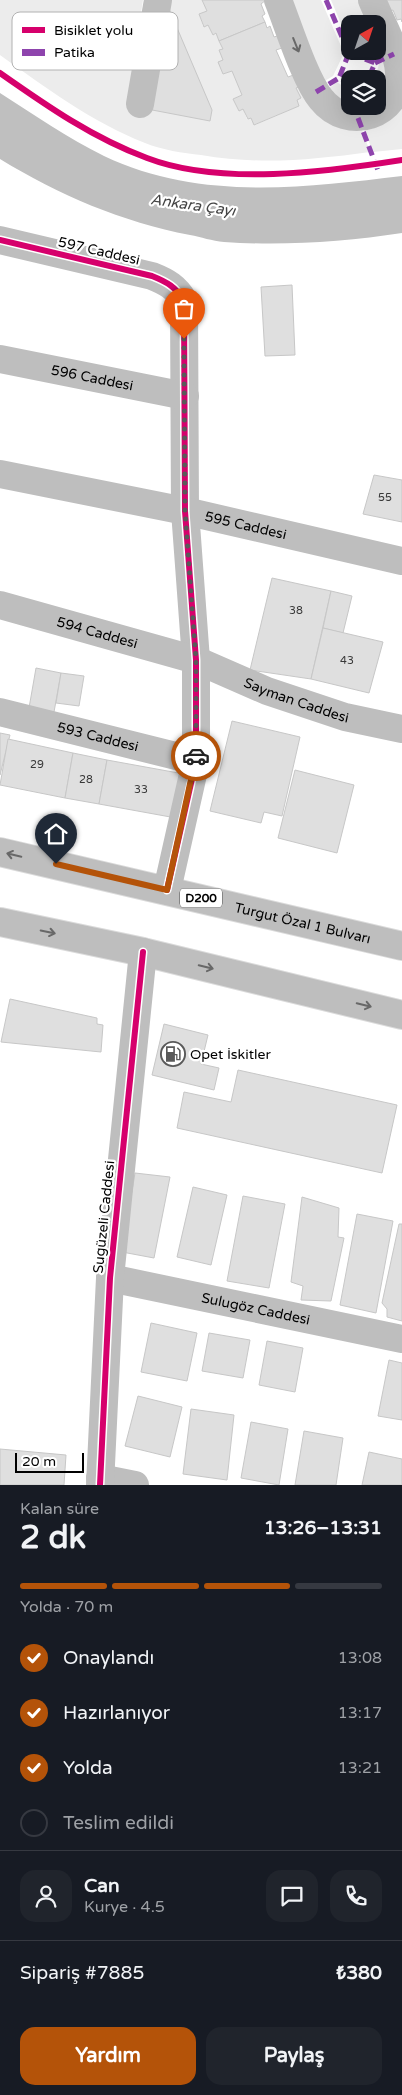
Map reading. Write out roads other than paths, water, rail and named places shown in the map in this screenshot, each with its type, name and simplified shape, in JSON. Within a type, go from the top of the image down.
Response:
[{"type":"main road","points":[[278,0],[316,92],[337,113],[346,117],[358,118],[372,114],[386,106],[395,92],[398,81],[396,60],[372,0]]},
{"type":"main road","points":[[140,104],[146,70]]},
{"type":"main road","name":"597 Caddesi","points":[[0,240],[152,276],[168,282],[178,291],[184,301],[185,396]]},
{"type":"main road","name":"596 Caddesi","points":[[0,359],[185,396]]},
{"type":"main road","points":[[167,890],[196,761],[196,660],[185,511],[185,396]]},
{"type":"main road","name":"595 Caddesi","points":[[0,474],[185,511],[402,561]]},
{"type":"main road","name":"594 Caddesi","points":[[0,605],[196,660]]},
{"type":"main road","name":"Sayman Caddesi","points":[[196,660],[267,691],[345,717],[402,729]]},
{"type":"main road","name":"593 Caddesi","points":[[0,712],[196,761]]},
{"type":"main road","name":"Turgut Özal 1 Bulvarı","points":[[0,852],[402,946]]},
{"type":"main road","points":[[0,922],[143,952],[402,1015]]},
{"type":"main road","name":"Sugüzeli Caddesi","points":[[100,1481],[110,1278],[143,952]]},
{"type":"main road","name":"Sulugöz Caddesi","points":[[110,1278],[402,1339]]},
{"type":"main road","points":[[100,1481],[135,1485]]},
{"type":"water","name":"Ankara Çayı","points":[[0,93],[64,134],[104,156],[140,170],[177,180],[214,185],[289,187],[402,176],[402,233],[358,239],[313,242],[268,244],[224,242],[140,223],[116,215],[45,184],[0,159]]},
{"type":"place","name":"Opet İskitler","points":[[173,1054]]}]
